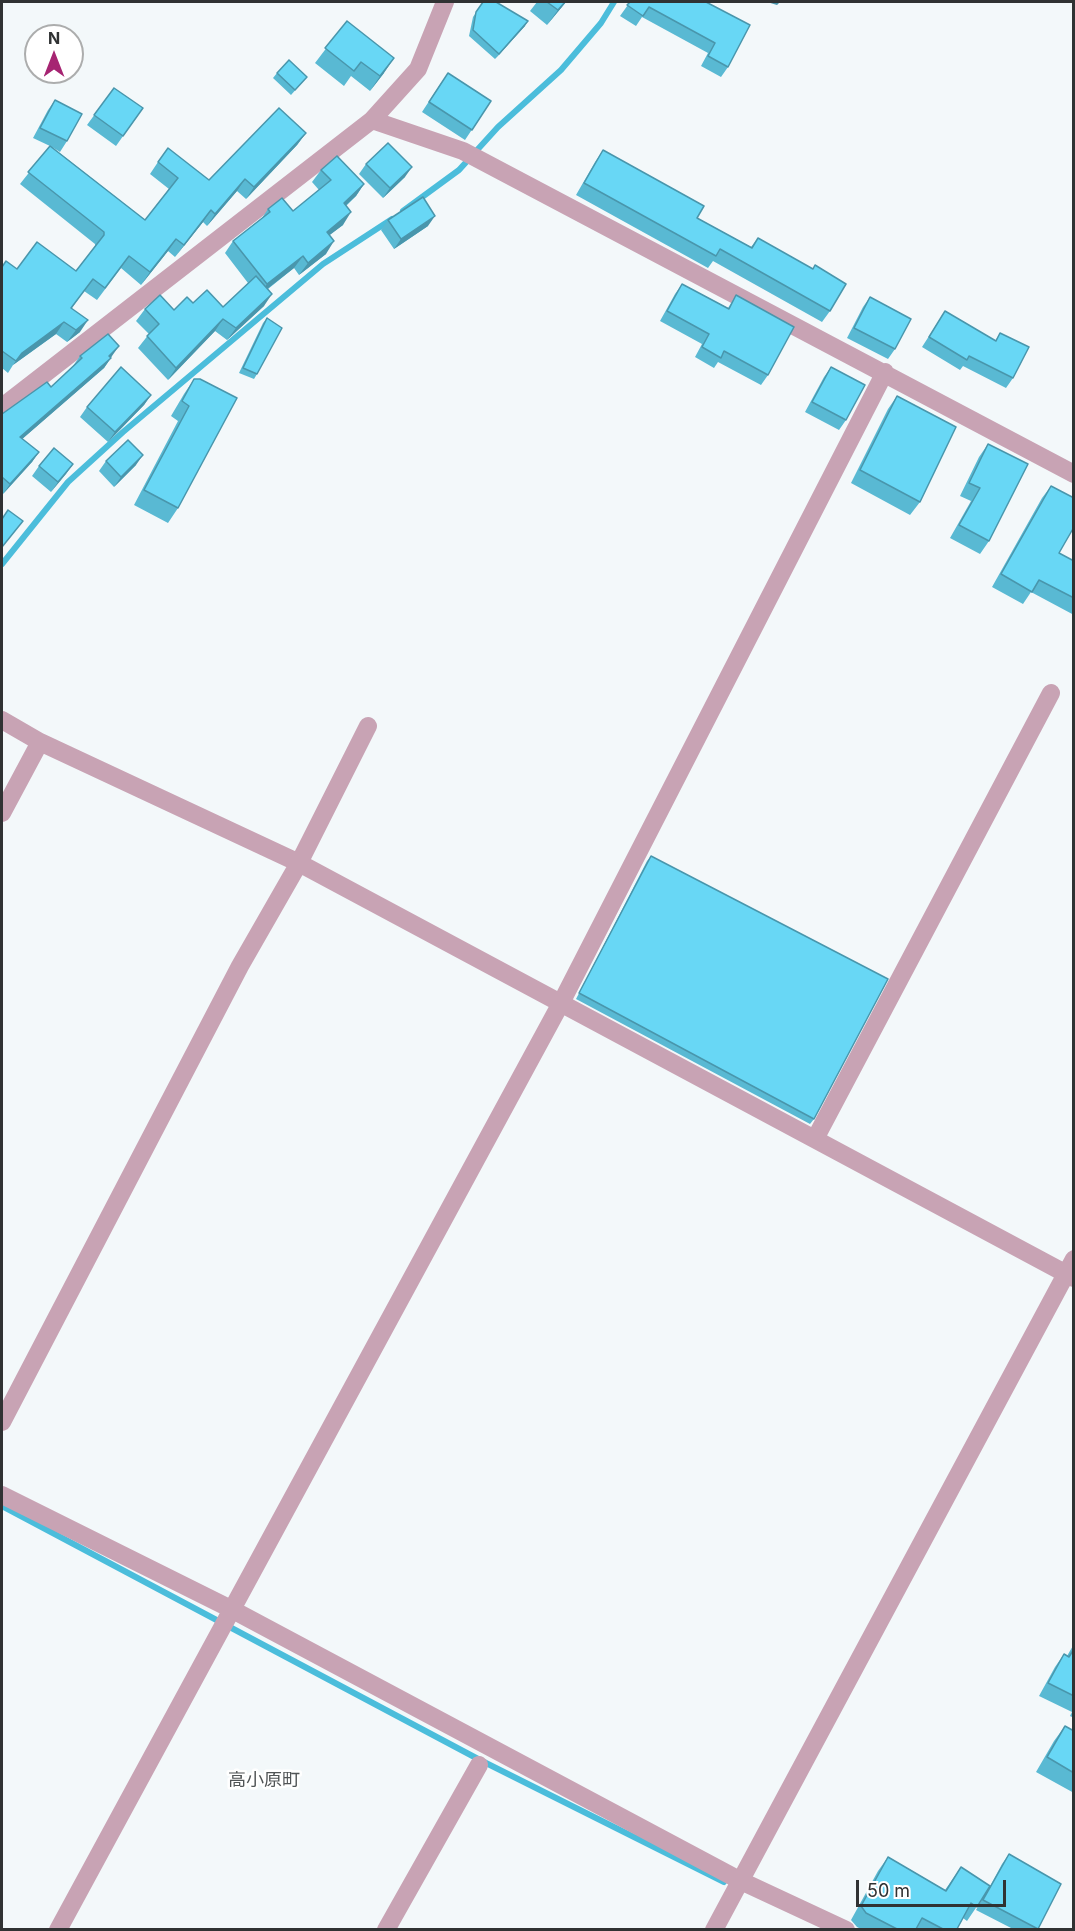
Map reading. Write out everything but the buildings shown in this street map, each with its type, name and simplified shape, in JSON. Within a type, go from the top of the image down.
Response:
[{"type":"street","points":[[2,407],[372,120],[418,69],[445,2]]},
{"type":"street","points":[[372,120],[463,151],[481,160],[1074,474]]},
{"type":"street","points":[[58,1929],[561,1003],[885,372]]},
{"type":"street","points":[[815,1139],[1051,693]]},
{"type":"street","points":[[2,720],[40,742],[299,863],[815,1139],[1070,1270],[714,1929]]},
{"type":"street","points":[[2,1422],[240,966],[299,863],[368,726]]},
{"type":"street","points":[[2,813],[40,742]]},
{"type":"street","points":[[2,1495],[230,1611],[741,1881],[846,1929]]},
{"type":"street","points":[[386,1929],[479,1765]]},
{"type":"waterway","points":[[403,211],[459,170],[498,127],[561,70],[601,23],[614,2]]},
{"type":"waterway","points":[[2,564],[68,482],[123,432],[323,264],[392,219]]},
{"type":"waterway","points":[[2,1506],[480,1760],[724,1882]]},
{"type":"district","name":"高小原町","points":[[264,1781]]}]
